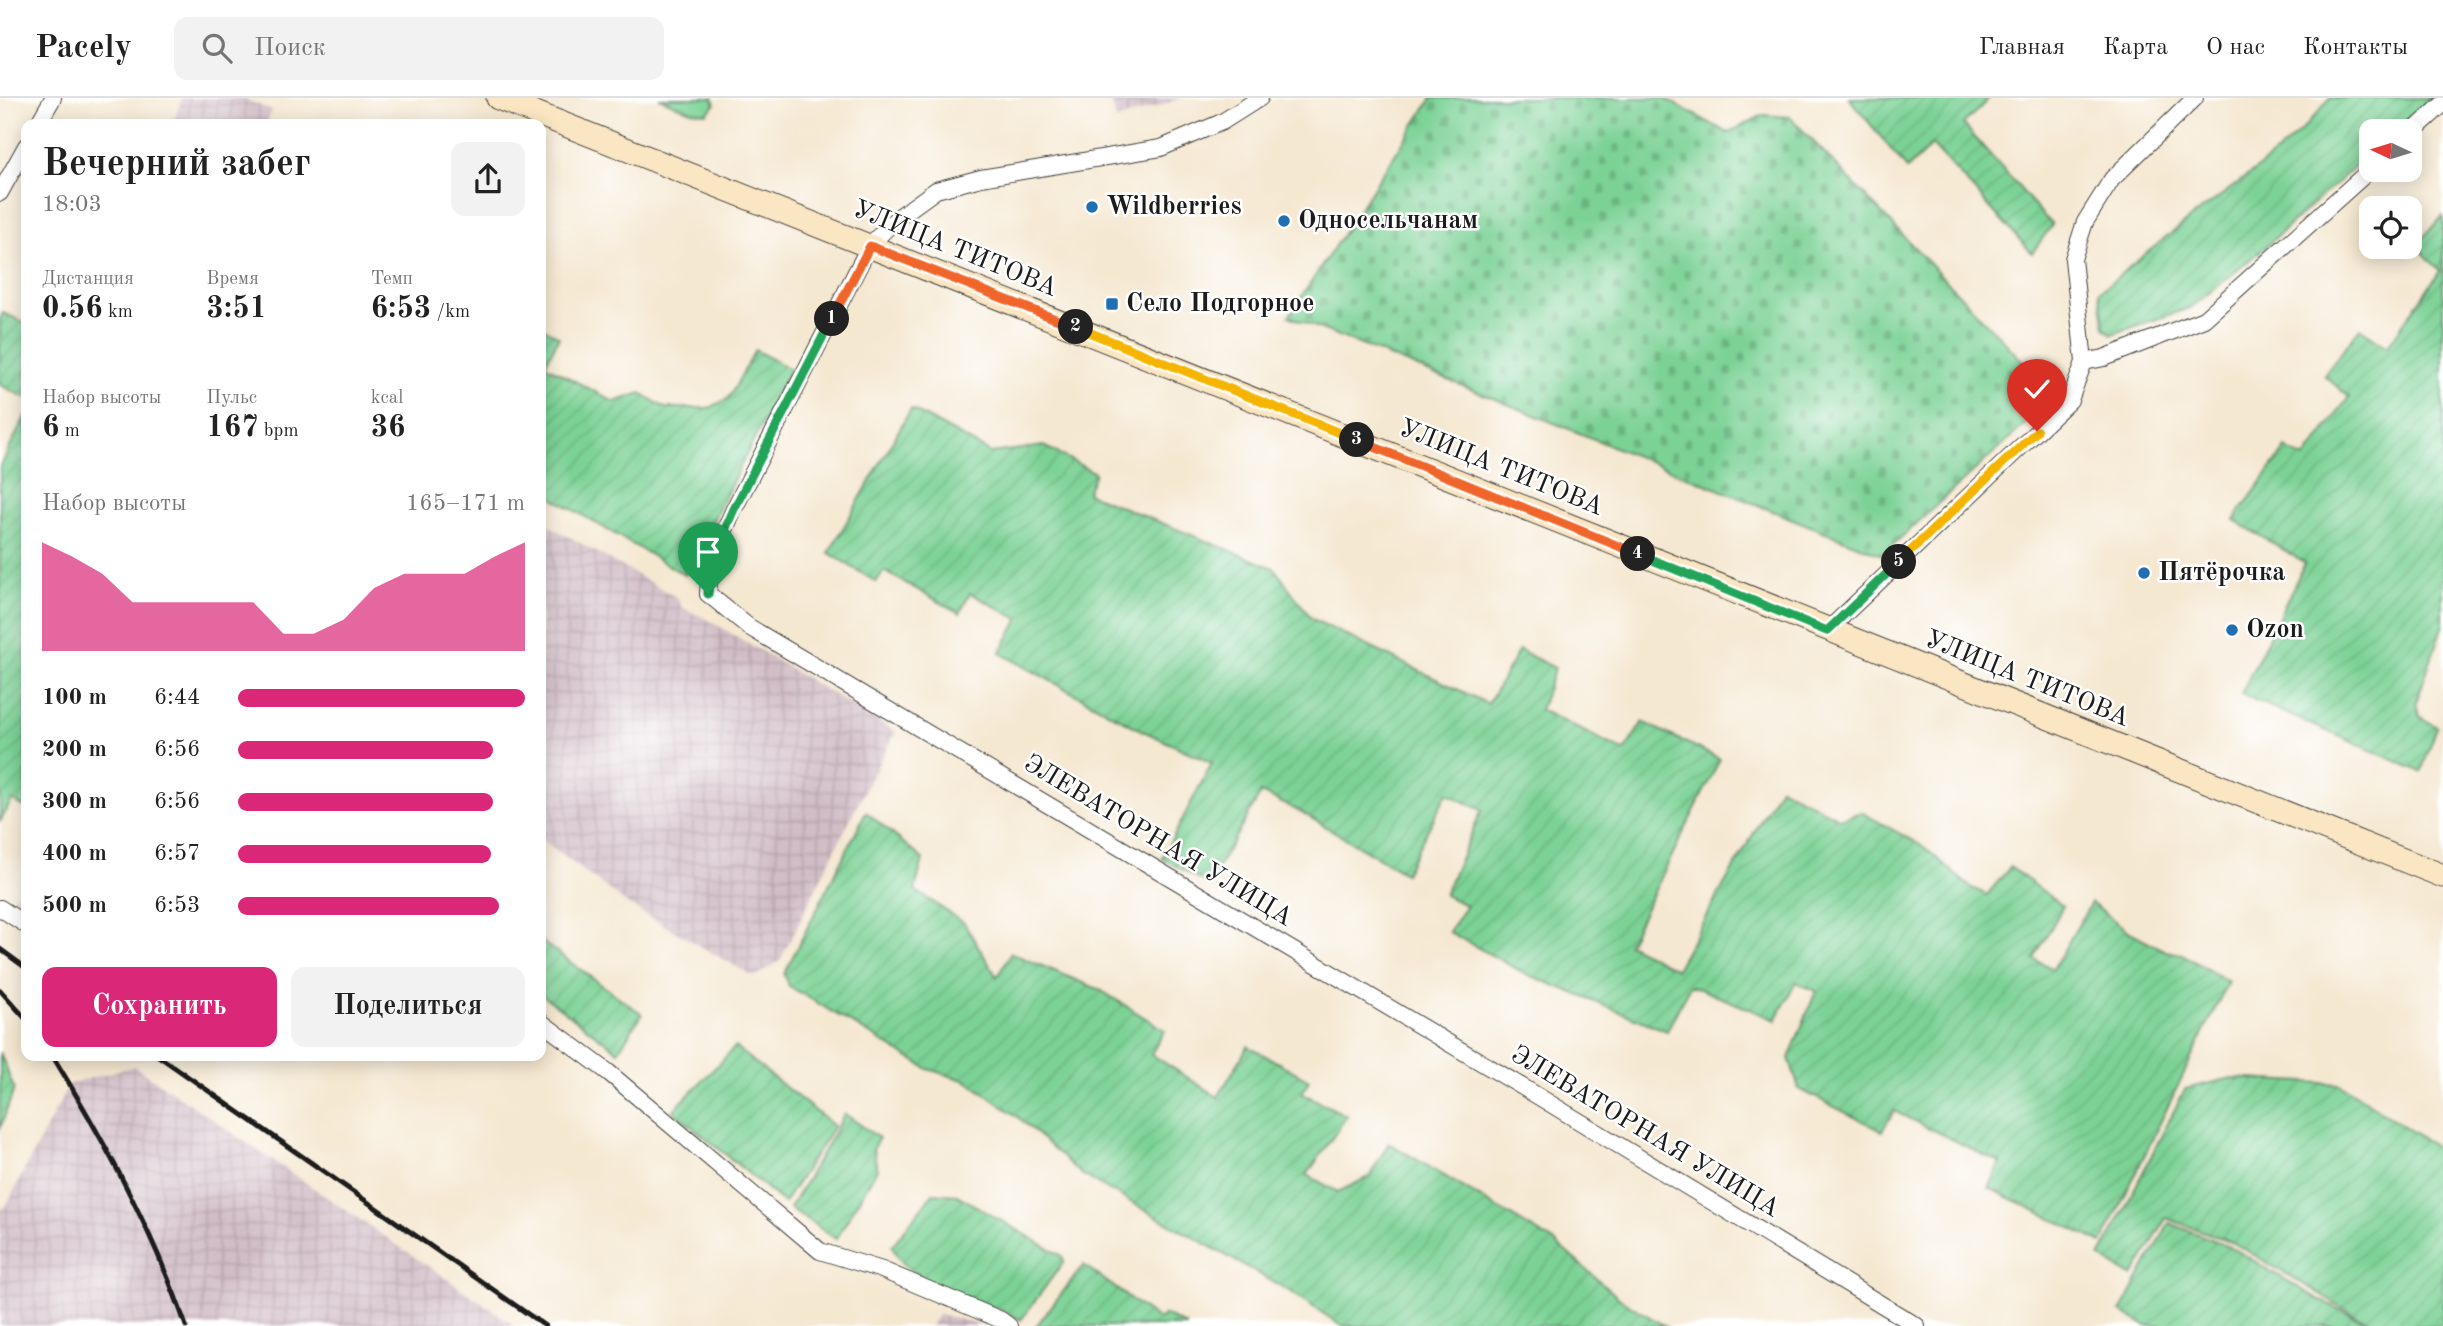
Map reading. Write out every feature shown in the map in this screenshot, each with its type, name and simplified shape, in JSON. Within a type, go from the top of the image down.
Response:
[{"type":"main road","name":"УЛИЦА ТИТОВА","points":[[498,98],[1173,365],[1827,631],[2443,876]]},
{"type":"street","points":[[41,119],[53,98]]},
{"type":"street","points":[[870,246],[896,219],[936,190],[981,178],[1161,148],[1222,122],[1260,98]]},
{"type":"street","points":[[1827,631],[2070,400],[2084,362],[2073,259],[2085,222],[2112,179],[2195,98]]},
{"type":"street","points":[[2422,123],[2443,104]]},
{"type":"street","points":[[0,193],[21,155]]},
{"type":"street","points":[[2084,362],[2104,358],[2204,319],[2359,180]]},
{"type":"street","name":"ЭЛЕВАТОРНАЯ УЛИЦА","points":[[870,246],[734,509],[711,562],[708,594],[749,627],[1519,1084],[1917,1326]]},
{"type":"street","points":[[0,908],[21,922]]},
{"type":"street","points":[[546,1025],[608,1072],[820,1251],[881,1270],[1001,1320],[1009,1326]]},
{"type":"shaded area","points":[[182,98],[243,98],[272,111],[268,119],[175,119]]},
{"type":"shaded area","points":[[1111,98],[1183,98],[1116,120]]},
{"type":"shaded area","points":[[546,524],[676,597],[683,608],[709,620],[896,732],[780,961],[754,977],[629,905],[546,843]]},
{"type":"shaded area","points":[[21,886],[21,922],[7,912]]},
{"type":"shaded area","points":[[134,1066],[515,1326],[0,1326],[0,1210],[6,1206],[69,1084]]},
{"type":"shaded area","points":[[939,1314],[984,1326],[930,1326]]},
{"type":"green space","points":[[659,98],[713,98],[715,105],[707,113],[691,111]]},
{"type":"green space","points":[[1432,98],[1664,98],[1728,133],[1763,115],[1790,117],[2056,396],[1882,555],[1289,316]]},
{"type":"green space","points":[[1849,98],[1990,98],[1963,124],[2052,225],[2032,253],[1932,145],[1907,169]]},
{"type":"green space","points":[[2330,98],[2432,98],[2408,119],[2359,119],[2359,163],[2264,248],[2192,307],[2112,334],[2105,328],[2099,292],[2267,160],[2316,115]]},
{"type":"green space","points":[[2443,216],[2443,624],[2416,703],[2419,716],[2437,727],[2421,772],[2241,694],[2305,563],[2234,520],[2286,448],[2304,459],[2349,397],[2324,375],[2360,328],[2387,347],[2440,271],[2422,252],[2422,239]]},
{"type":"green space","points":[[3,313],[21,321],[21,396],[0,385],[0,319]]},
{"type":"green space","points":[[546,329],[559,337],[546,363]]},
{"type":"green space","points":[[755,350],[790,369],[685,575],[546,494],[546,366],[614,402],[641,393],[665,408],[710,408],[729,398]]},
{"type":"green space","points":[[911,409],[991,453],[1044,446],[1095,473],[1087,493],[1274,568],[1312,619],[1488,704],[1519,650],[1555,668],[1540,710],[1624,751],[1643,722],[1720,759],[1628,944],[1676,969],[1780,787],[1840,819],[1861,812],[1924,847],[1970,887],[1987,895],[2010,867],[2063,906],[2034,959],[2053,969],[2091,903],[2128,931],[2166,951],[2182,954],[2228,982],[2102,1243],[1989,1188],[2000,1163],[1894,1111],[1882,1131],[1799,1089],[1789,1058],[1816,991],[1796,982],[1776,1020],[1690,985],[1667,1031],[1524,973],[1449,932],[1466,905],[1444,895],[1482,810],[1447,793],[1405,873],[1299,811],[1261,793],[1208,884],[1162,858],[1212,763],[1139,729],[1000,653],[1019,619],[970,593],[960,613],[884,571],[876,582],[829,553]]},
{"type":"green space","points":[[21,425],[21,805],[12,800],[0,822],[0,467]]},
{"type":"green space","points":[[866,812],[923,859],[915,890],[964,923],[997,977],[1011,953],[1100,990],[1165,1030],[1151,1054],[1218,1097],[1248,1046],[1309,1080],[1302,1093],[1347,1116],[1307,1175],[1338,1192],[1369,1177],[1389,1143],[1556,1243],[1620,1299],[1665,1326],[1476,1326],[1465,1320],[1460,1326],[1342,1326],[1291,1292],[1081,1174],[1018,1117],[967,1081],[928,1069],[789,986],[784,974]]},
{"type":"green space","points":[[546,945],[642,1014],[618,1051],[546,998]]},
{"type":"green space","points":[[735,1047],[834,1126],[784,1203],[673,1111]]},
{"type":"green space","points":[[0,1052],[14,1089],[0,1129]]},
{"type":"green space","points":[[2232,1078],[2340,1084],[2443,1152],[2443,1323],[2435,1326],[2382,1326],[2359,1317],[2232,1242],[2166,1218],[2133,1277],[2100,1257],[2185,1089]]},
{"type":"green space","points":[[845,1114],[879,1138],[873,1148],[877,1169],[836,1239],[790,1208]]},
{"type":"green space","points":[[933,1193],[957,1195],[1062,1256],[1064,1261],[1021,1320],[930,1282],[901,1260],[892,1246]]},
{"type":"green space","points":[[2169,1223],[2229,1246],[2318,1299],[2375,1326],[2147,1326],[2121,1312]]},
{"type":"green space","points":[[1084,1265],[1159,1320],[1165,1315],[1187,1326],[1036,1326]]},
{"type":"railway","points":[[0,949],[21,964]]},
{"type":"railway","points":[[0,990],[21,1013]]},
{"type":"railway","points":[[56,1061],[127,1187],[159,1256],[186,1326]]},
{"type":"railway","points":[[166,1061],[545,1326]]},
{"type":"place","name":"Wildberries","points":[[1092,207]]},
{"type":"place","name":"Односельчанам","points":[[1284,221]]},
{"type":"place","name":"Село Подгорное","points":[[1112,304]]},
{"type":"place","name":"Пятёрочка","points":[[2144,573]]},
{"type":"place","name":"Ozon","points":[[2232,630]]},
{"type":"route","points":[[708,594],[711,562],[734,509],[870,246],[1173,365],[1827,631],[2037,431]]}]
